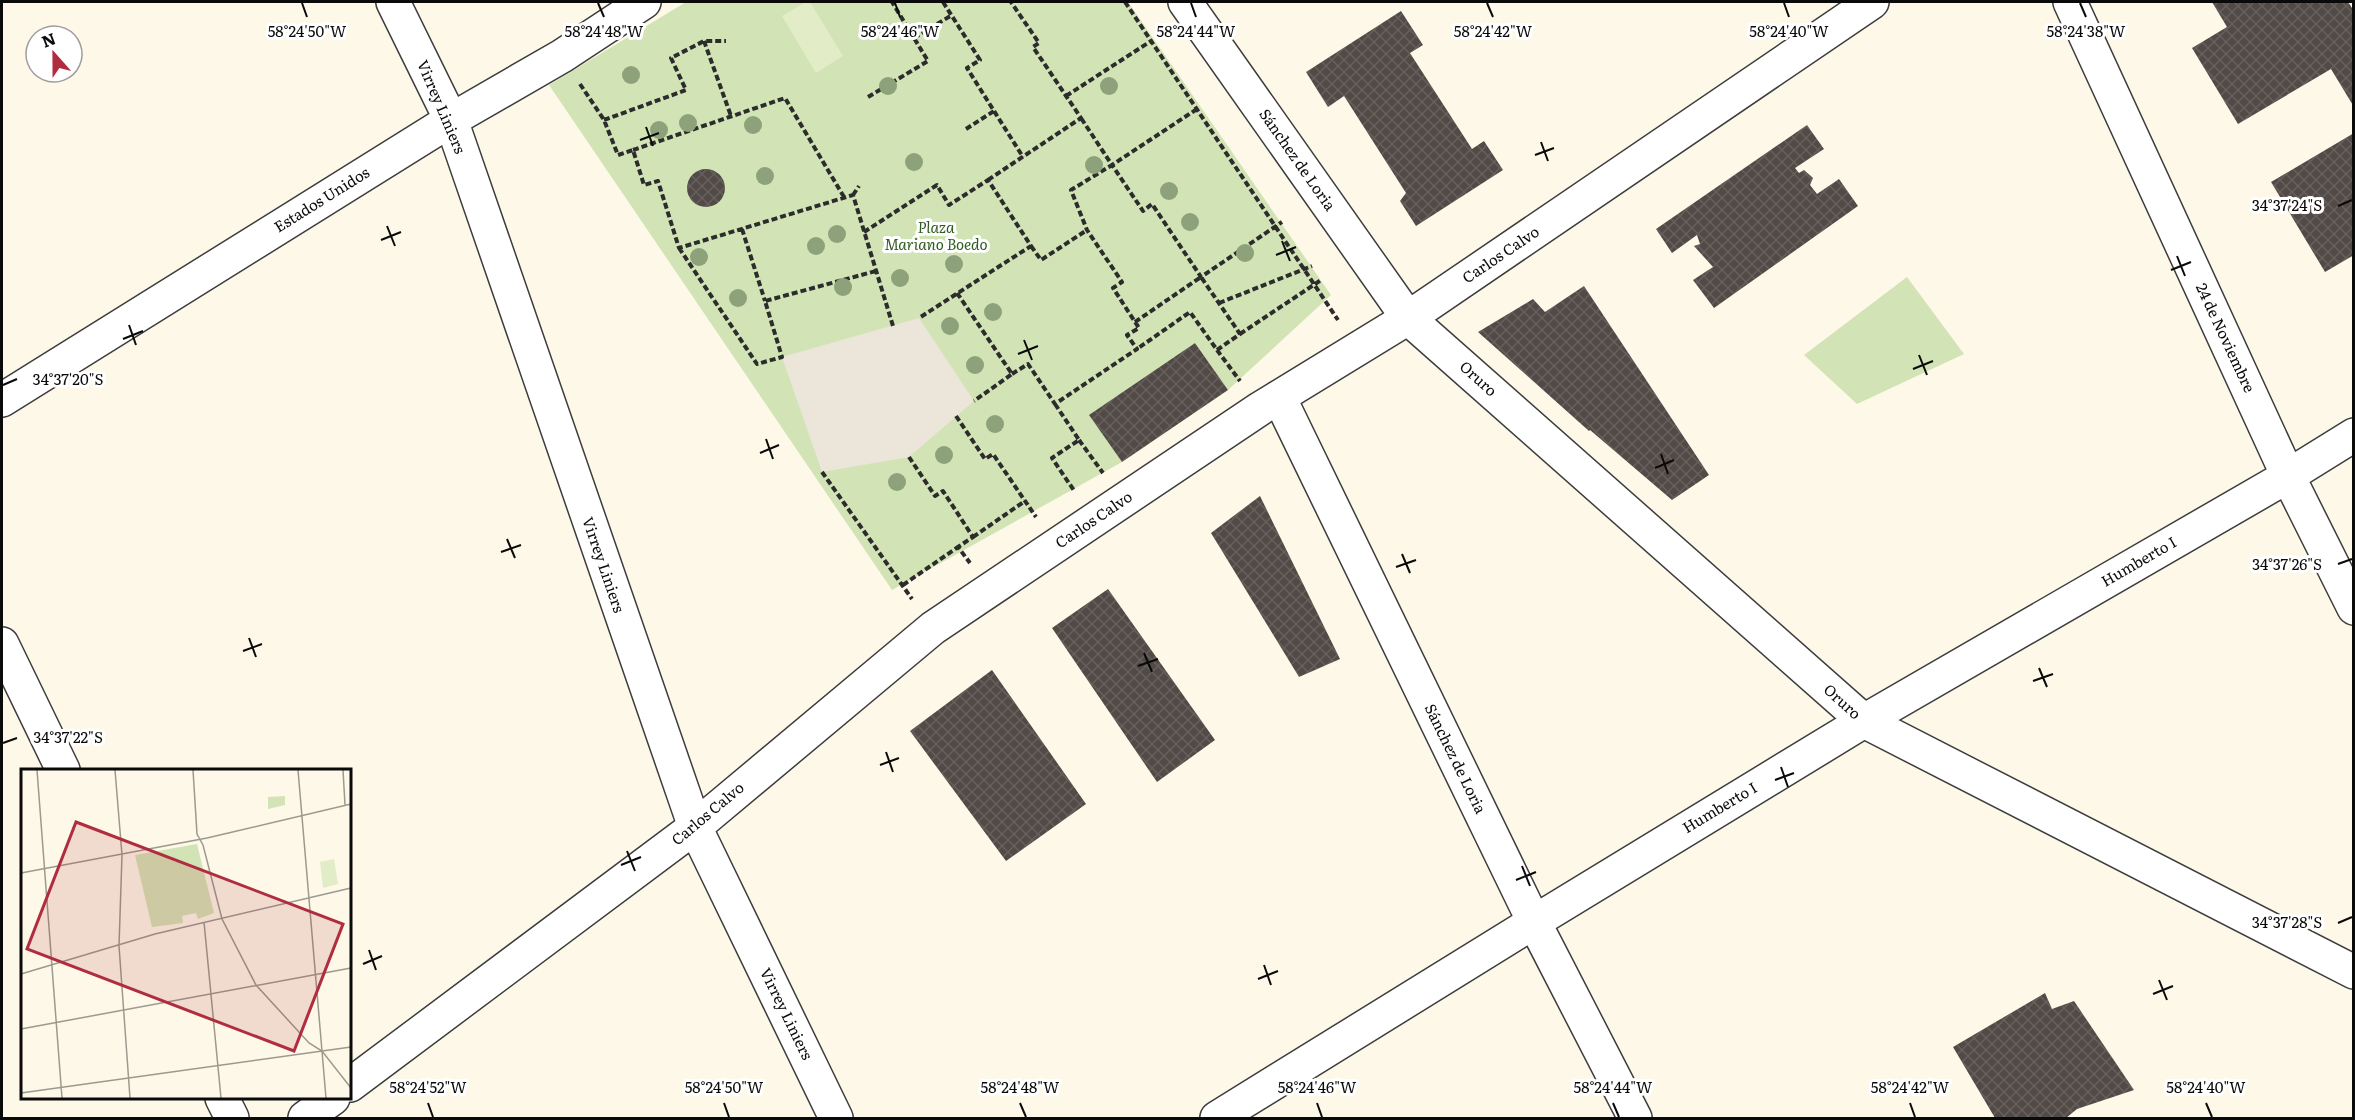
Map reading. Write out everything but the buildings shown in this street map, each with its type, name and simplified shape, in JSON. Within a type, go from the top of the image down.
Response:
[{"type":"street","name":"Virrey Liniers","points":[[393,2],[451,120],[678,784],[695,827],[836,1119]]},
{"type":"street","name":"Estados Unidos","points":[[2,400],[451,120],[562,56],[644,2]]},
{"type":"street","name":"Sánchez de Loria","points":[[1185,2],[1408,318]]},
{"type":"street","name":"Carlos Calvo","points":[[351,1084],[695,827],[933,628],[1279,397],[1408,318],[1872,2]]},
{"type":"street","name":"24 de Noviembre","points":[[2070,2],[2288,476],[2354,608]]},
{"type":"street","name":"Oruro","points":[[1408,318],[1864,721],[2354,972]]},
{"type":"street","name":"Sánchez de Loria","points":[[1279,397],[1534,921],[1635,1119]]},
{"type":"street","name":"Humberto I","points":[[1217,1119],[1534,921],[1864,721],[2288,476],[2354,435]]},
{"type":"street","points":[[2,644],[62,769]]},
{"type":"street","points":[[222,1099],[232,1119]]},
{"type":"street","points":[[305,1119],[332,1099]]},
{"type":"path","points":[[868,97],[928,61],[892,2]]},
{"type":"path","points":[[943,2],[980,60],[967,68],[1023,156]]},
{"type":"path","points":[[1011,2],[1039,43],[1033,47],[1143,210],[1152,204],[1240,334]]},
{"type":"path","points":[[1125,2],[1357,349]]},
{"type":"path","points":[[914,38],[951,15]]},
{"type":"path","points":[[604,120],[686,90],[671,58],[704,41],[726,41]]},
{"type":"path","points":[[704,41],[731,116]]},
{"type":"path","points":[[1065,96],[1151,41]]},
{"type":"path","points":[[562,56],[604,120],[618,154],[784,98],[844,197]]},
{"type":"path","points":[[1137,349],[1127,335],[1139,328],[1113,288],[1122,282],[1087,230],[1071,190],[1197,108]]},
{"type":"path","points":[[966,129],[994,111]]},
{"type":"path","points":[[864,232],[937,185],[950,205],[1081,118]]},
{"type":"path","points":[[633,150],[644,185],[658,181],[679,248],[757,364],[782,357],[742,229]]},
{"type":"path","points":[[988,180],[1041,260],[1087,230]]},
{"type":"path","points":[[679,248],[853,195],[859,186]]},
{"type":"path","points":[[853,195],[893,326]]},
{"type":"path","points":[[1135,322],[1282,222]]},
{"type":"path","points":[[919,318],[1031,246]]},
{"type":"path","points":[[1219,303],[1312,266]]},
{"type":"path","points":[[765,301],[876,271]]},
{"type":"path","points":[[1055,404],[1190,312],[1217,350],[1321,280]]},
{"type":"path","points":[[957,293],[1012,374]]},
{"type":"path","points":[[974,401],[1028,364],[1079,440],[1052,458],[1094,520]]},
{"type":"path","points":[[956,416],[985,459],[993,454],[1056,545]]},
{"type":"path","points":[[909,457],[935,496],[943,491],[974,537]]},
{"type":"path","points":[[822,472],[933,628]]},
{"type":"path","points":[[903,585],[1025,501]]},
{"type":"path","points":[[958,547],[989,590]]},
{"type":"green space","name":"Plaza Mariano Boedo","points":[[686,2],[1128,2],[1331,295],[1228,390],[1195,343],[1090,415],[1122,462],[892,590],[549,85]]},
{"type":"green space","points":[[810,2],[843,56],[816,73],[782,16]]},
{"type":"green space","points":[[1907,277],[1964,354],[1857,404],[1804,355]]},
{"type":"shaded area","points":[[919,318],[974,401],[909,457],[822,472],[782,357]]}]
